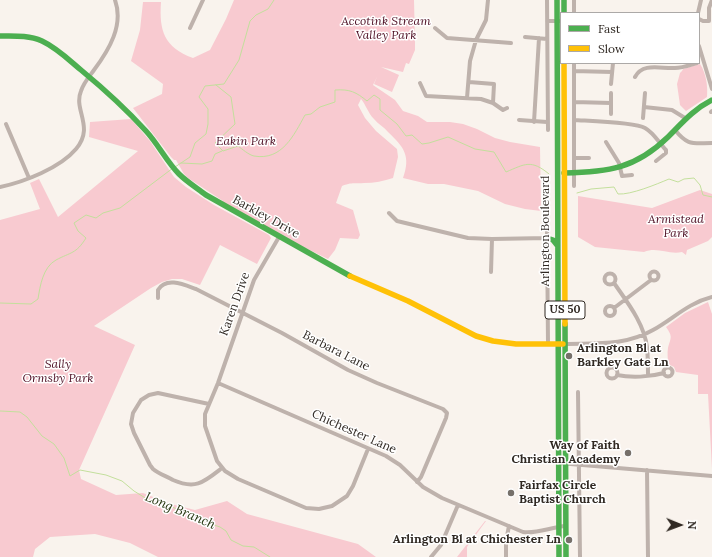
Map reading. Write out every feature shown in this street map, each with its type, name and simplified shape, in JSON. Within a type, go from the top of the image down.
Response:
[{"type":"main road","name":"Arlington Boulevard","points":[[557,0],[559,21],[557,245],[559,557]]},
{"type":"main road","points":[[564,0],[564,12]]},
{"type":"main road","name":"Barkley Drive","points":[[0,36],[22,36],[42,41],[60,52],[90,76],[126,110],[147,132],[180,174],[193,186],[278,237],[356,279],[408,302],[476,336],[502,342],[565,344]]},
{"type":"main road","name":"Arlington Boulevard","points":[[564,64],[566,557]]},
{"type":"main road","points":[[564,173],[610,171],[630,165],[643,158],[660,145],[697,107],[712,100]]},
{"type":"main road","points":[[547,238],[553,240],[557,245]]},
{"type":"street","points":[[0,188],[29,178],[51,167],[63,160],[79,145],[83,136],[84,126],[79,95],[84,83],[106,53],[116,30],[119,13],[115,0]]},
{"type":"street","points":[[190,28],[204,0]]},
{"type":"street","points":[[467,98],[470,61],[476,40],[486,20],[488,0]]},
{"type":"street","points":[[547,0],[548,130]]},
{"type":"street","points":[[574,0],[574,12]]},
{"type":"street","points":[[698,12],[701,0]]},
{"type":"street","points":[[700,19],[703,21],[709,21],[712,0]]},
{"type":"street","points":[[547,21],[559,21]]},
{"type":"street","points":[[435,28],[447,38],[511,43]]},
{"type":"street","points":[[525,37],[547,39]]},
{"type":"street","points":[[534,122],[539,38]]},
{"type":"street","points":[[700,49],[712,89]]},
{"type":"street","points":[[700,62],[704,61]]},
{"type":"street","points":[[574,64],[574,186]]},
{"type":"street","points":[[612,84],[613,64]]},
{"type":"street","points":[[635,77],[639,71],[644,68],[657,65],[675,68],[693,64]]},
{"type":"street","points":[[574,71],[612,72]]},
{"type":"street","points":[[469,82],[494,84],[493,103]]},
{"type":"street","points":[[420,83],[426,96],[481,99],[493,103],[503,110],[507,108]]},
{"type":"street","points":[[611,93],[611,114]]},
{"type":"street","points":[[643,118],[645,94]]},
{"type":"street","points":[[574,102],[611,103]]},
{"type":"street","points":[[644,107],[672,110],[685,118]]},
{"type":"street","points":[[519,120],[547,122]]},
{"type":"street","points":[[574,120],[640,125],[651,132],[660,145],[666,150],[666,153],[656,161]]},
{"type":"street","points":[[6,124],[29,178]]},
{"type":"street","points":[[674,130],[683,139],[690,142],[712,143]]},
{"type":"street","points":[[606,142],[619,163],[622,176],[632,175]]},
{"type":"street","points":[[574,158],[589,158]]},
{"type":"street","points":[[389,213],[398,221],[404,223],[468,238],[547,238]]},
{"type":"street","points":[[546,230],[548,344]]},
{"type":"street","name":"Karen Drive","points":[[222,468],[217,461],[205,426],[204,416],[218,383],[241,313],[257,273],[278,237]]},
{"type":"street","points":[[491,272],[492,239]]},
{"type":"street","points":[[614,308],[651,280]]},
{"type":"street","name":"Barbara Lane","points":[[158,298],[158,290],[160,287],[177,282],[241,313],[348,370],[446,411],[446,418],[421,477],[417,482]]},
{"type":"street","points":[[614,283],[636,316],[644,335],[647,346],[648,376]]},
{"type":"street","points":[[565,344],[615,343],[627,341],[644,335],[659,327],[689,306],[702,299],[712,297]]},
{"type":"street","points":[[617,374],[622,376],[648,376],[664,373]]},
{"type":"street","name":"Chichester Lane","points":[[218,383],[393,459],[417,482],[442,498],[509,526],[527,532],[566,526]]},
{"type":"street","points":[[578,392],[580,557]]},
{"type":"street","points":[[209,404],[163,394],[151,394],[137,404],[132,417],[132,426],[147,459],[154,469],[180,483],[189,485],[199,484],[222,468],[230,475],[238,479],[295,504],[306,508],[319,509],[332,506],[347,496],[354,486],[368,448]]},
{"type":"street","points":[[559,463],[580,466],[712,476]]},
{"type":"street","points":[[647,470],[648,557]]},
{"type":"street","points":[[431,557],[441,545],[458,505]]},
{"type":"street","points":[[506,557],[506,541],[509,526]]},
{"type":"green space","points":[[234,0],[414,0],[415,50],[409,64],[406,63],[403,72],[381,67],[399,75],[392,92],[374,84],[377,77],[373,85],[395,100],[403,111],[418,116],[427,122],[450,122],[463,124],[495,138],[540,147],[541,211],[505,204],[478,191],[444,184],[428,184],[403,178],[406,158],[402,147],[394,137],[372,117],[361,99],[358,105],[365,118],[376,131],[397,149],[398,157],[393,178],[383,181],[342,186],[336,203],[353,210],[360,235],[358,239],[340,238],[335,250],[328,259],[277,234],[223,203],[223,201],[184,174],[176,160],[171,157],[133,108],[162,94],[163,84],[131,61],[140,30],[143,2],[161,2],[161,21],[165,37],[175,49],[193,58],[210,50]]},
{"type":"green space","points":[[700,64],[704,71],[706,80],[707,97],[686,111],[680,105],[677,84],[680,73],[683,69]]},
{"type":"green space","name":"Sally Ormsby Park","points":[[131,119],[150,141],[174,177],[186,187],[214,205],[269,235],[271,238],[257,264],[220,245],[200,285],[182,279],[172,279],[162,282],[94,326],[135,345],[79,470],[81,479],[116,495],[143,493],[171,504],[195,510],[227,501],[247,514],[358,544],[376,557],[158,557],[130,543],[95,534],[50,537],[35,549],[33,557],[0,557],[0,220],[40,209],[30,183],[39,179],[58,217],[138,151],[89,137],[90,122]]},
{"type":"green space","name":"Armistead Park","points":[[700,190],[712,194],[712,237],[708,241],[687,250],[686,255],[682,252],[677,253],[649,250],[644,252],[595,247],[578,237],[578,196],[652,208]]},
{"type":"green space","points":[[708,302],[712,314],[712,469],[708,394],[698,394],[698,375],[676,372],[674,367],[668,364],[668,350],[671,337],[666,327],[685,313]]},
{"type":"green space","points":[[485,521],[467,547],[467,557],[457,557]]},
{"type":"waterway","points":[[175,167],[190,157],[195,143],[206,134],[208,109],[199,97],[205,86],[224,84],[239,60],[250,21],[256,15],[268,9],[274,0]]},
{"type":"waterway","points":[[216,85],[231,97],[235,124],[215,143],[223,151],[238,146],[254,156],[272,155],[286,145],[305,115],[311,114],[320,107],[335,102],[335,90],[345,90],[356,93],[367,101],[374,95],[380,99],[380,110],[397,124],[406,136],[412,135],[422,144],[448,137],[475,149],[494,152],[506,172],[528,164],[537,166],[549,174]]},
{"type":"waterway","points":[[181,163],[202,164],[212,161],[215,154],[222,151]]},
{"type":"waterway","points":[[0,303],[31,304],[38,299],[43,277],[48,267],[56,260],[76,250],[86,238],[78,231],[74,223],[86,215],[96,218],[103,213],[120,208],[173,168]]},
{"type":"waterway","points":[[577,193],[591,189],[614,187],[618,194],[623,194],[644,189],[669,179],[678,182],[684,179],[694,178],[700,185],[703,195],[712,197]]},
{"type":"waterway","name":"Long Branch","points":[[0,411],[20,412],[27,417],[42,436],[54,444],[64,458],[70,476],[80,470],[106,475],[122,481],[147,499],[170,506],[220,527],[226,531],[231,540],[243,546],[254,547],[270,557]]},
{"type":"traffic: fast","points":[[557,0],[559,557]]},
{"type":"traffic: fast","points":[[564,0],[564,12]]},
{"type":"traffic: fast","points":[[0,36],[21,36],[32,38],[53,47],[98,84],[131,115],[150,136],[182,177],[206,195],[350,276]]},
{"type":"traffic: fast","points":[[564,173],[608,170],[632,162],[656,148],[694,112],[712,100]]},
{"type":"traffic: fast","points":[[547,238],[553,240],[557,245]]},
{"type":"traffic: fast","points":[[565,324],[566,557]]},
{"type":"traffic: slow","points":[[564,64],[565,324]]},
{"type":"traffic: slow","points":[[350,276],[408,301],[476,336],[493,341],[516,344],[563,344]]},
{"type":"place","name":"Arlington Bl at Barkley Gate Ln","points":[[569,356]]},
{"type":"place","name":"Way of Faith Christian Academy","points":[[628,453]]},
{"type":"place","name":"Fairfax Circle Baptist Church","points":[[511,493]]},
{"type":"place","name":"Arlington Bl at Chichester Ln","points":[[569,540]]},
{"type":"park label","name":"Accotink Stream Valley Park","points":[[386,29]]},
{"type":"park label","name":"Eakin Park","points":[[246,142]]}]
